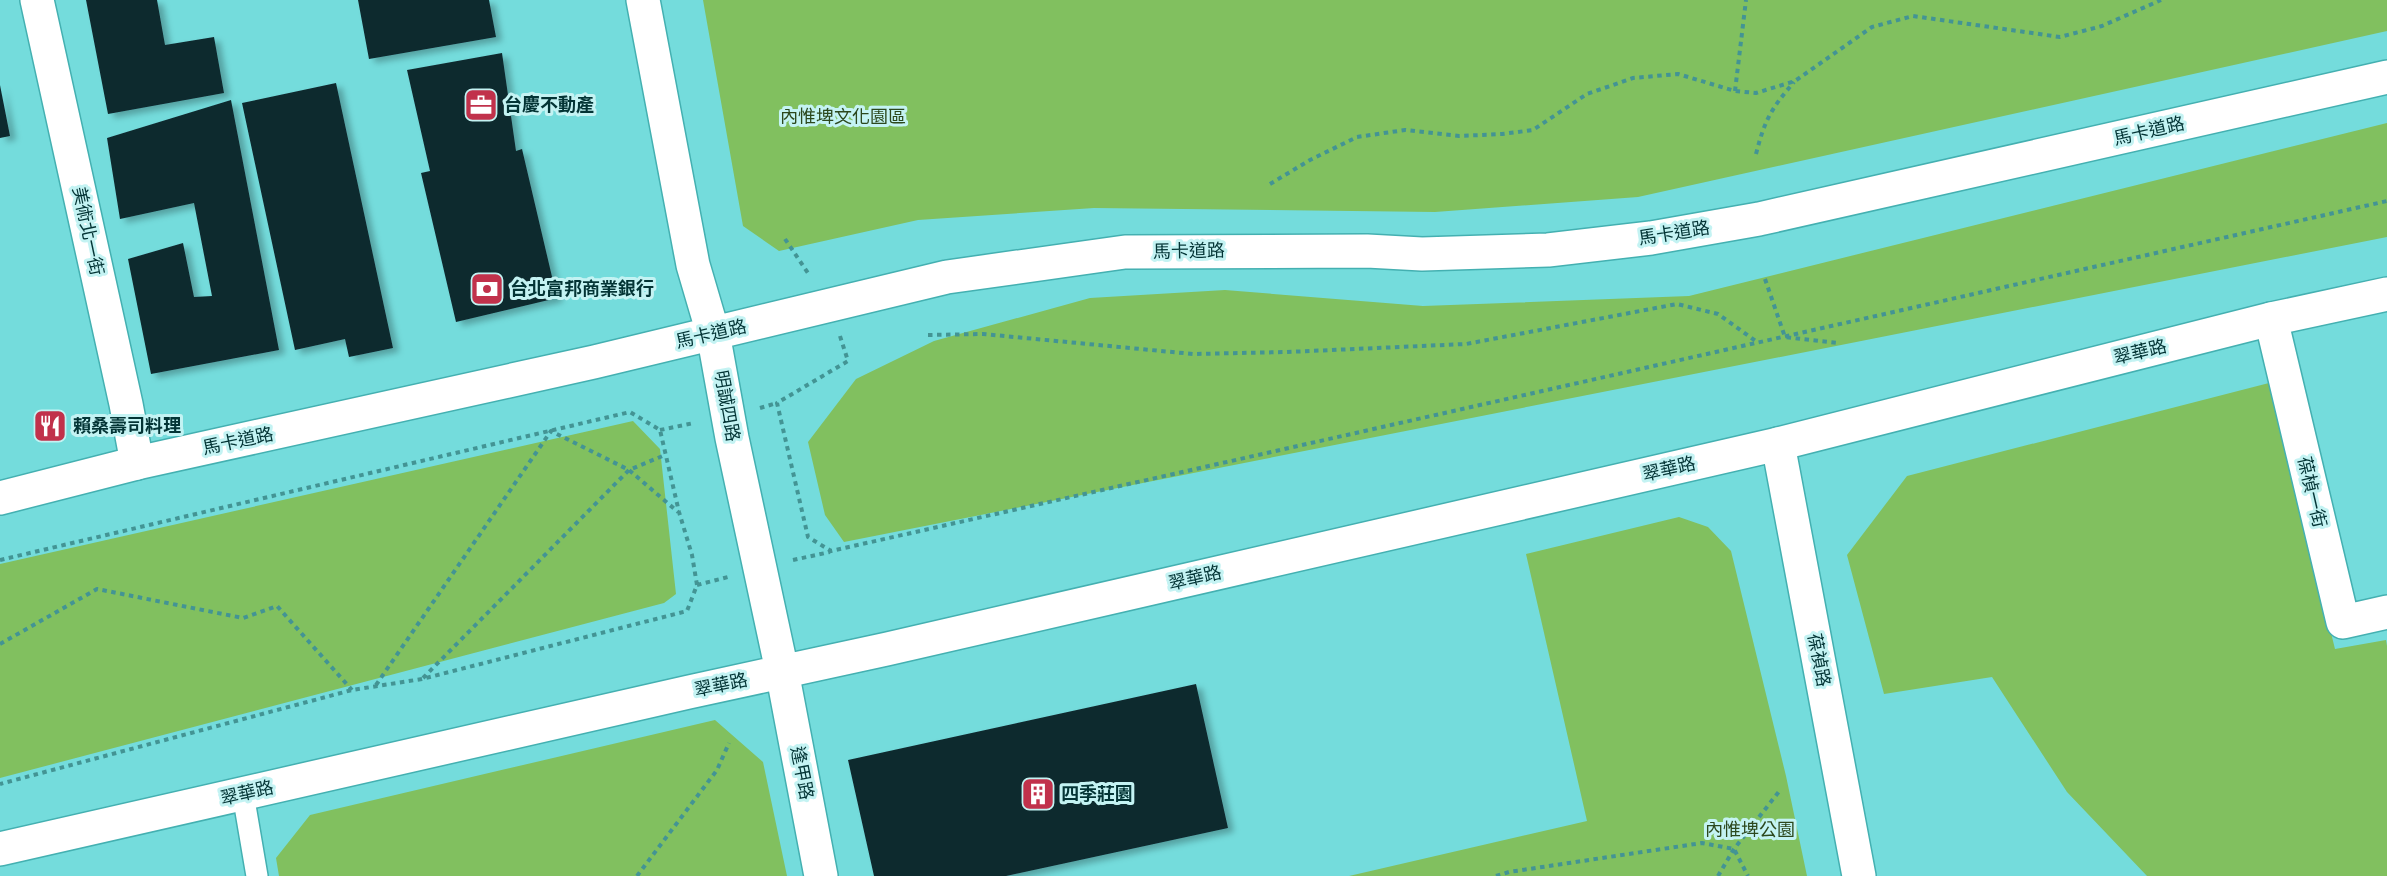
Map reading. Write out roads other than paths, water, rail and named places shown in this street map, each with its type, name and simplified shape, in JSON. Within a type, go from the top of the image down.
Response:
[{"type":"street","name":"美術北一街","points":[[37,0],[137,463]]},
{"type":"street","name":"明誠四路","points":[[644,0],[693,265],[713,333],[732,438],[782,671]]},
{"type":"street","name":"馬卡道路","points":[[0,498],[137,463],[594,362],[947,277],[1125,252],[1355,251],[1422,254],[1548,250],[1651,238],[1759,219],[2387,77]]},
{"type":"street","name":"翠華路","points":[[0,849],[782,671],[911,644],[1778,444],[2271,319],[2387,294]]},
{"type":"street","name":"葆楨一街","points":[[2271,319],[2343,622],[2387,612]]},
{"type":"street","name":"葆禎路","points":[[1778,444],[1859,876]]},
{"type":"street","name":"逢甲路","points":[[782,671],[821,876]]},
{"type":"lane","points":[[243,794],[257,876]]},
{"type":"place","name":"台慶不動產","points":[[481,105]]},
{"type":"place","name":"台北富邦商業銀行","points":[[487,289]]},
{"type":"place","name":"賴桑壽司料理","points":[[50,426]]},
{"type":"place","name":"四季莊園","points":[[1038,794]]},
{"type":"park label","name":"內惟埤文化園區","points":[[843,117]]},
{"type":"park label","name":"內惟埤公園","points":[[1750,830]]}]
